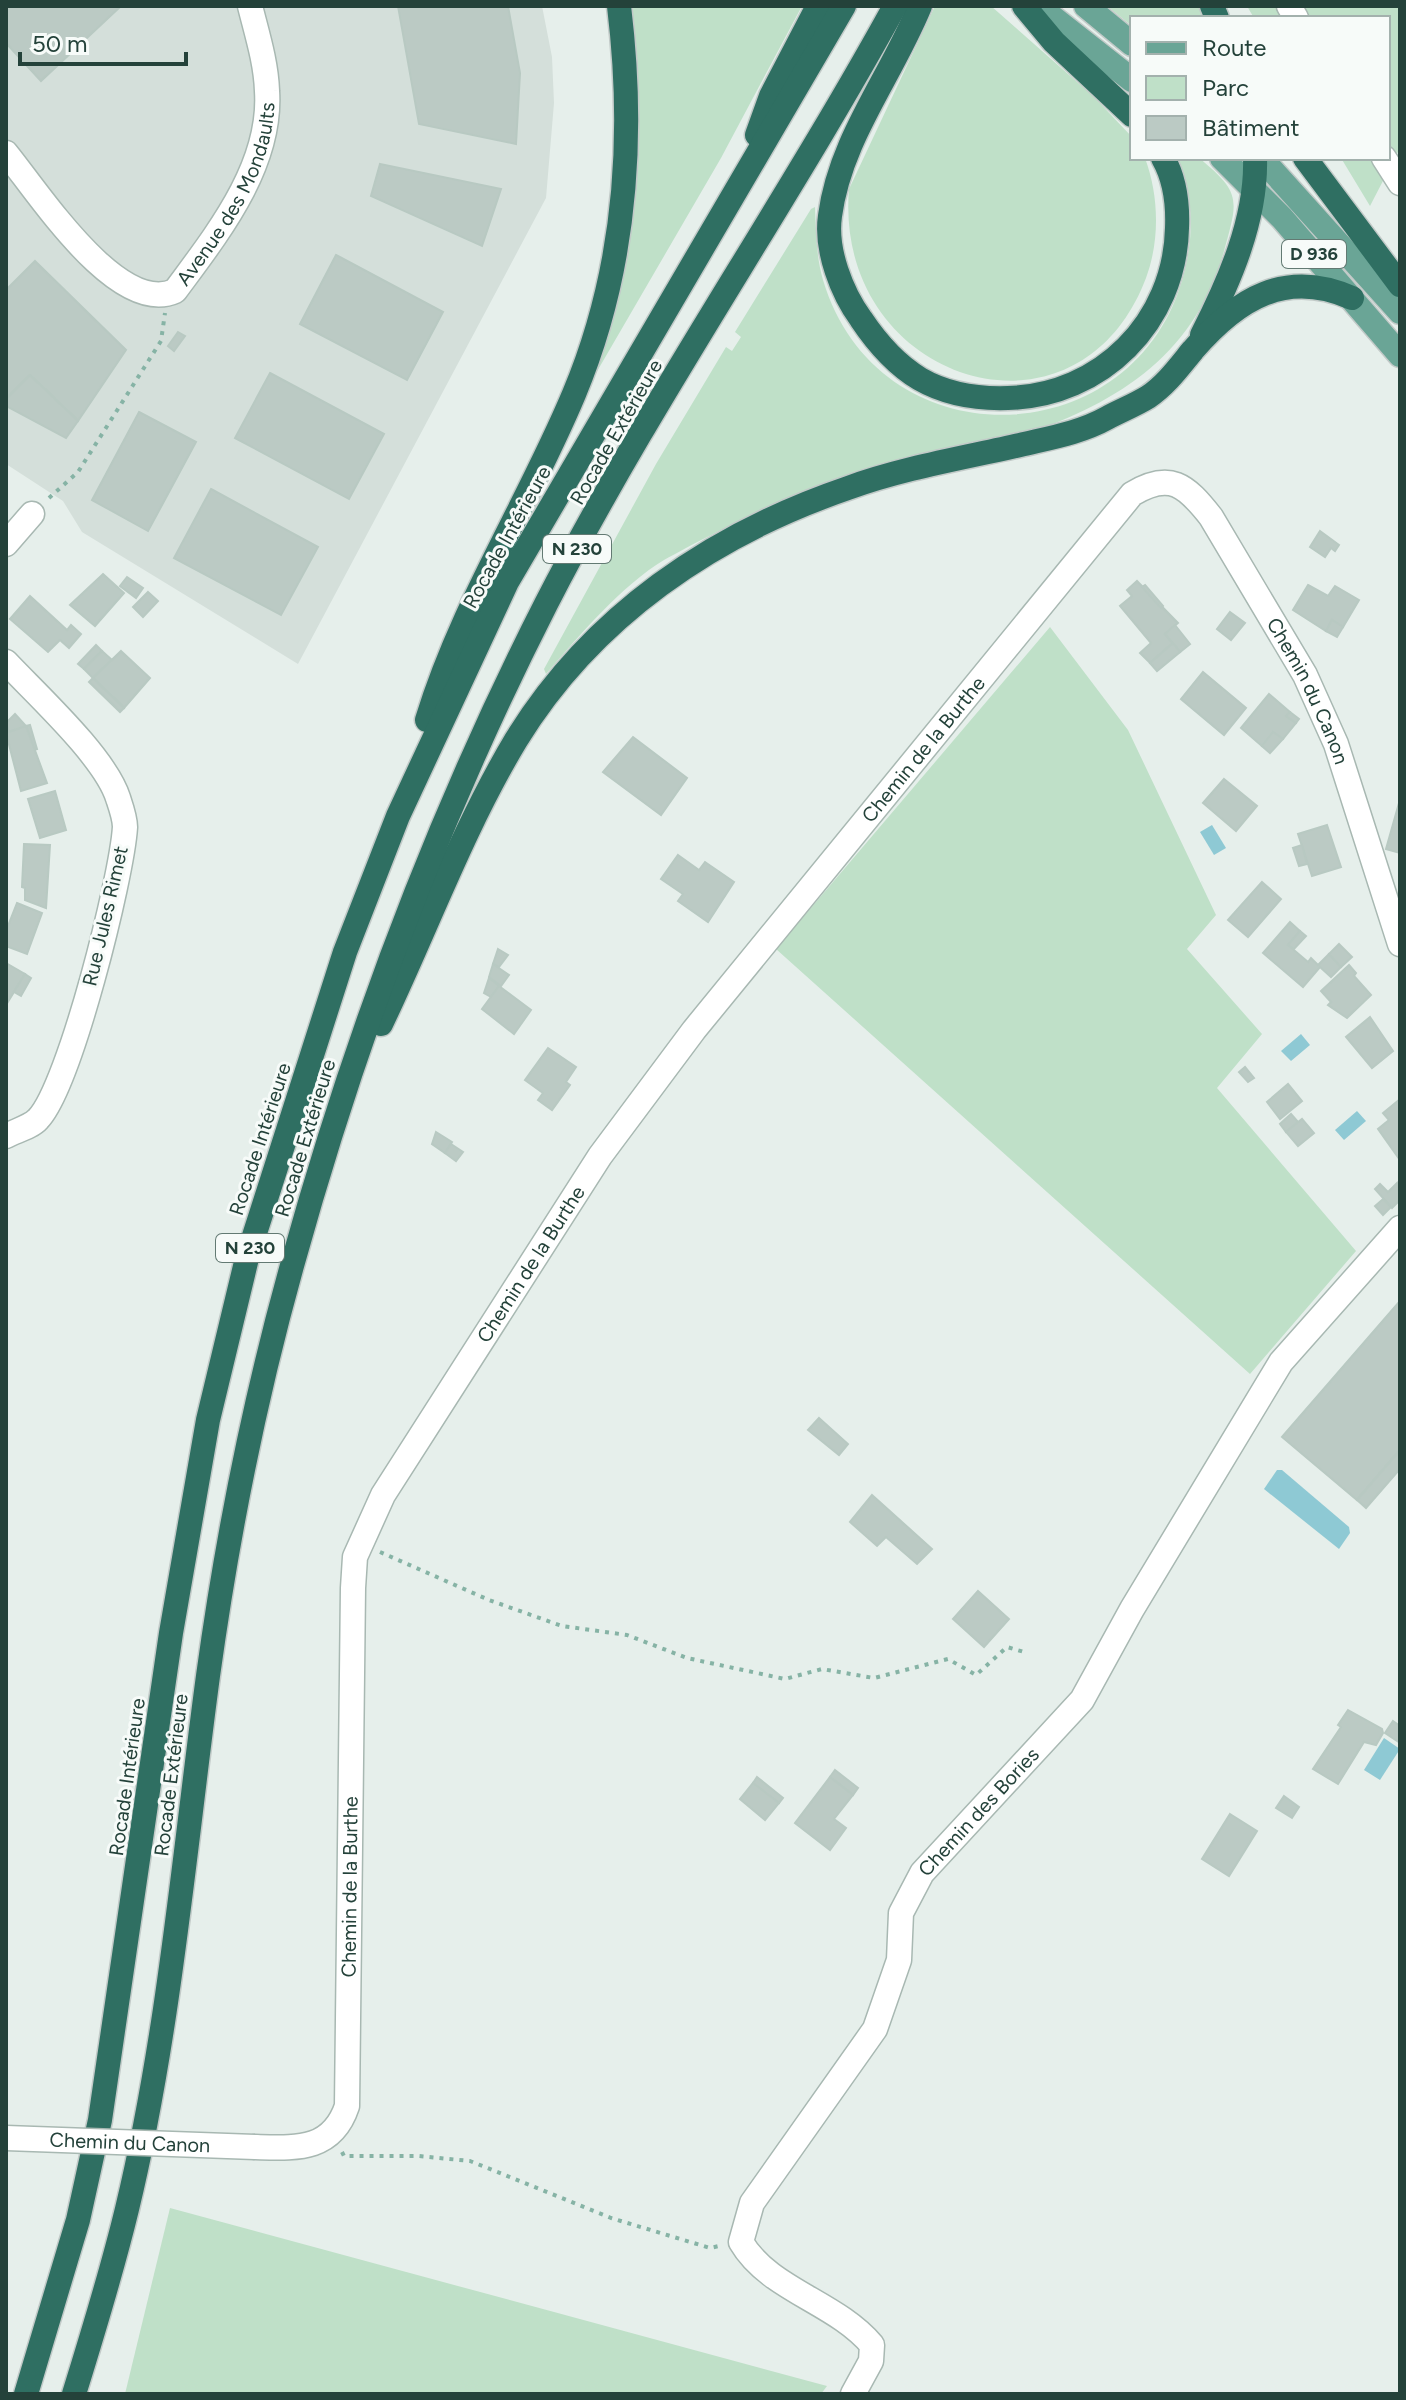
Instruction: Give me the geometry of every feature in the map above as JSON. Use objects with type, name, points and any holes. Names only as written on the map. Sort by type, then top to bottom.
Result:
[{"type":"highway","points":[[398,816],[435,692],[485,573],[575,392],[601,318],[617,240],[628,159],[627,69],[619,6]]},
{"type":"highway","points":[[738,190],[771,96],[818,6]]},
{"type":"highway","name":"Rocade Intérieure","points":[[26,2394],[78,2220],[100,2120],[171,1633],[208,1420],[247,1258],[345,952],[398,816],[507,582],[844,6]]},
{"type":"highway","name":"Rocade Extérieure","points":[[74,2394],[131,2190],[166,2000],[210,1666],[254,1424],[291,1269],[331,1127],[386,970],[438,836],[548,600],[639,438],[823,133],[895,6]]},
{"type":"highway","points":[[920,6],[849,146],[835,183],[829,221],[833,254],[852,307],[897,363],[922,380],[956,394],[1028,398],[1074,385],[1115,360],[1136,339],[1155,312],[1170,279],[1177,250],[1177,215],[1172,173],[1164,160]]},
{"type":"highway","points":[[1024,6],[1054,42],[1130,113]]},
{"type":"highway","points":[[1195,348],[1228,284],[1258,160]]},
{"type":"highway","points":[[1306,160],[1400,285]]},
{"type":"highway","points":[[331,1127],[488,792],[517,739],[556,683],[602,633],[680,569],[790,508],[856,485],[1090,428],[1148,397],[1195,348],[1247,303],[1285,285],[1332,289],[1352,298]]},
{"type":"main road","points":[[1038,6],[1130,78]]},
{"type":"main road","points":[[1086,6],[1130,42]]},
{"type":"main road","name":"D 936","points":[[1224,160],[1253,188],[1400,355]]},
{"type":"main road","name":"D 936","points":[[1260,160],[1400,312]]},
{"type":"street","name":"Avenue des Mondaults","points":[[6,153],[93,259],[123,284],[145,294],[163,296],[175,291],[243,190],[260,145],[268,94],[250,6]]},
{"type":"street","points":[[1385,160],[1400,183]]},
{"type":"street","name":"Chemin du Canon","points":[[1153,481],[1175,483],[1194,495],[1211,517],[1305,675],[1336,744],[1400,944]]},
{"type":"street","name":"Chemin de la Burthe","points":[[332,2134],[341,2125],[347,2106],[355,1557],[383,1495],[600,1156],[641,1101],[714,1006],[1132,494],[1153,481]]},
{"type":"street","points":[[6,544],[32,514]]},
{"type":"street","name":"Rue Jules Rimet","points":[[6,662],[101,767],[118,795],[125,824],[117,877],[100,949],[64,1070],[38,1120],[6,1136]]},
{"type":"street","name":"Chemin des Bories","points":[[741,2242],[752,2203],[875,2029],[899,1960],[901,1913],[922,1873],[1082,1700],[1132,1609],[1281,1362],[1400,1228]]},
{"type":"street","name":"Chemin du Canon","points":[[6,2138],[255,2147],[307,2146],[332,2134]]},
{"type":"street","points":[[741,2242],[753,2262],[856,2326],[872,2345],[871,2361],[853,2394]]},
{"type":"path","points":[[32,514],[78,472],[161,341],[166,323],[163,296]]},
{"type":"path","points":[[360,1542],[489,1600],[562,1626],[627,1635],[687,1658],[785,1679],[822,1669],[874,1678],[948,1659],[976,1675],[1007,1647],[1024,1652]]},
{"type":"path","points":[[332,2134],[344,2156],[419,2156],[470,2161],[499,2170],[551,2196],[611,2218],[710,2248],[741,2242]]},
{"type":"shaded area","points":[[6,6],[542,6],[552,57],[554,103],[546,198],[298,664],[82,532],[63,501],[6,464]]},
{"type":"green space","points":[[628,6],[802,6],[721,158],[592,380],[619,293]]},
{"type":"green space","points":[[935,6],[991,6],[1094,97],[1130,135],[1130,160],[1146,160],[1153,187],[1156,218],[1151,263],[1146,278],[1113,334],[1068,368],[1017,380],[966,374],[918,350],[879,310],[854,255],[849,189]]},
{"type":"green space","points":[[1107,6],[1202,6],[1207,16],[1130,16],[1130,24]]},
{"type":"green space","points":[[1247,6],[1400,6],[1400,148],[1370,206],[1342,160],[1390,160],[1390,16],[1253,16]]},
{"type":"green space","points":[[1177,160],[1201,160],[1223,180],[1233,198],[1234,208],[1224,251],[1197,314],[1157,362],[1107,399],[1048,426],[986,446],[795,497],[711,535],[664,560],[632,583],[601,612],[546,674],[544,669],[656,464],[726,347],[732,351],[741,337],[735,332],[811,209],[815,207],[823,280],[853,341],[898,384],[952,408],[1010,415],[1068,403],[1120,374],[1161,328],[1186,265],[1190,237],[1189,197]]},
{"type":"green space","points":[[1050,627],[1128,730],[1216,915],[1187,949],[1262,1034],[1217,1088],[1356,1251],[1250,1374],[776,949]]},
{"type":"green space","points":[[170,2208],[827,2386],[821,2394],[125,2394]]},
{"type":"water","points":[[1212,825],[1226,848],[1214,855],[1200,832]]},
{"type":"water","points":[[1301,1034],[1310,1045],[1291,1061],[1281,1051]]},
{"type":"water","points":[[1357,1111],[1366,1121],[1344,1140],[1335,1130]]},
{"type":"water","points":[[1277,1470],[1282,1470],[1349,1527],[1350,1533],[1339,1549],[1264,1489]]},
{"type":"water","points":[[1384,1738],[1400,1749],[1380,1780],[1364,1770]]},
{"type":"building","points":[[6,6],[121,6],[41,81],[6,43]]},
{"type":"building","points":[[398,6],[508,6],[520,73],[516,144],[419,124]]},
{"type":"building","points":[[380,164],[501,189],[482,246],[371,196]]},
{"type":"building","points":[[336,255],[443,312],[407,380],[300,324]]},
{"type":"building","points":[[35,261],[126,350],[78,421],[30,375],[6,399],[6,290]]},
{"type":"building","points":[[178,332],[185,336],[174,351],[168,346]]},
{"type":"building","points":[[270,373],[384,434],[349,499],[235,438]]},
{"type":"building","points":[[30,375],[78,421],[66,438],[6,406],[6,399]]},
{"type":"building","points":[[139,412],[196,442],[148,531],[92,500]]},
{"type":"building","points":[[211,489],[318,547],[281,615],[174,558]]},
{"type":"building","points":[[1320,531],[1339,545],[1335,551],[1331,548],[1325,557],[1310,547]]},
{"type":"building","points":[[103,574],[124,593],[95,626],[70,605]]},
{"type":"building","points":[[127,577],[143,588],[136,598],[120,586]]},
{"type":"building","points":[[1137,581],[1178,623],[1165,634],[1173,643],[1150,663],[1140,653],[1151,643],[1120,606],[1132,596],[1127,590]]},
{"type":"building","points":[[1145,585],[1163,606],[1161,608],[1142,587]]},
{"type":"building","points":[[1308,585],[1328,596],[1335,586],[1359,600],[1343,627],[1332,620],[1326,631],[1293,610]]},
{"type":"building","points":[[148,592],[158,601],[143,617],[133,607]]},
{"type":"building","points":[[30,596],[67,630],[71,625],[81,634],[69,648],[60,640],[48,652],[10,619]]},
{"type":"building","points":[[1230,612],[1245,623],[1231,640],[1217,629]]},
{"type":"building","points":[[1332,620],[1343,627],[1337,637],[1326,631]]},
{"type":"building","points":[[1175,625],[1190,644],[1180,652],[1165,634]]},
{"type":"building","points":[[1173,643],[1180,652],[1157,671],[1150,663]]},
{"type":"building","points":[[96,645],[102,651],[84,669],[78,664]]},
{"type":"building","points":[[102,651],[112,660],[93,678],[84,669]]},
{"type":"building","points":[[121,651],[150,678],[124,708],[93,678]]},
{"type":"building","points":[[1203,672],[1246,708],[1224,735],[1181,699]]},
{"type":"building","points":[[93,678],[124,708],[120,712],[89,682]]},
{"type":"building","points":[[1269,694],[1290,712],[1286,716],[1296,723],[1283,739],[1273,732],[1262,746],[1241,728]]},
{"type":"building","points":[[1290,712],[1299,719],[1296,723],[1286,716]]},
{"type":"building","points":[[15,714],[26,726],[9,732],[6,723]]},
{"type":"building","points":[[30,725],[37,749],[34,750],[26,726]]},
{"type":"building","points":[[26,726],[47,783],[21,791],[6,733]]},
{"type":"building","points":[[1273,732],[1283,739],[1270,753],[1262,746]]},
{"type":"building","points":[[633,737],[687,778],[661,815],[603,772]]},
{"type":"building","points":[[1224,779],[1257,806],[1236,831],[1203,803]]},
{"type":"building","points":[[55,791],[66,830],[40,838],[28,799]]},
{"type":"building","points":[[1400,803],[1400,853],[1386,849]]},
{"type":"building","points":[[1327,825],[1341,867],[1312,876],[1298,834]]},
{"type":"building","points":[[24,844],[50,845],[46,908],[25,900],[25,888],[22,887]]},
{"type":"building","points":[[1302,845],[1307,864],[1299,866],[1293,848]]},
{"type":"building","points":[[678,855],[699,870],[705,862],[734,882],[708,922],[678,901],[683,894],[661,879]]},
{"type":"building","points":[[1262,882],[1281,899],[1248,937],[1228,920]]},
{"type":"building","points":[[17,903],[42,913],[27,954],[6,946],[6,931]]},
{"type":"building","points":[[1290,922],[1300,931],[1288,945],[1308,962],[1311,958],[1318,965],[1329,954],[1341,967],[1331,977],[1320,967],[1303,987],[1263,953]]},
{"type":"building","points":[[1300,931],[1306,936],[1294,949],[1288,945]]},
{"type":"building","points":[[1339,944],[1352,957],[1341,967],[1329,954]]},
{"type":"building","points":[[498,949],[508,955],[499,967],[493,964]]},
{"type":"building","points":[[6,963],[25,974],[6,1005]]},
{"type":"building","points":[[493,964],[509,975],[501,986],[489,977]]},
{"type":"building","points":[[1349,965],[1356,973],[1354,976],[1371,995],[1347,1018],[1328,1005],[1331,1002],[1321,991]]},
{"type":"building","points":[[25,974],[31,978],[21,996],[14,992]]},
{"type":"building","points":[[489,978],[499,986],[491,997],[484,993]]},
{"type":"building","points":[[499,986],[531,1010],[514,1034],[482,1009]]},
{"type":"building","points":[[1370,1017],[1393,1051],[1372,1068],[1346,1037]]},
{"type":"building","points":[[548,1048],[576,1067],[566,1082],[570,1085],[552,1110],[538,1100],[543,1093],[525,1080]]},
{"type":"building","points":[[1245,1067],[1254,1078],[1248,1082],[1239,1072]]},
{"type":"building","points":[[1288,1084],[1302,1101],[1280,1119],[1267,1102]]},
{"type":"building","points":[[1400,1099],[1400,1160],[1378,1129],[1389,1120],[1383,1113]]},
{"type":"building","points":[[1291,1114],[1298,1122],[1286,1132],[1280,1124]]},
{"type":"building","points":[[1302,1119],[1314,1133],[1298,1146],[1286,1132]]},
{"type":"building","points":[[436,1132],[452,1142],[445,1153],[432,1144]]},
{"type":"building","points":[[451,1144],[463,1152],[456,1161],[445,1153]]},
{"type":"building","points":[[1397,1183],[1400,1200],[1392,1208],[1375,1189],[1380,1184],[1388,1192]]},
{"type":"building","points":[[1383,1199],[1391,1207],[1383,1215],[1375,1206]]},
{"type":"building","points":[[1400,1301],[1400,1450],[1357,1500],[1282,1437]]},
{"type":"building","points":[[819,1418],[848,1444],[839,1455],[808,1430]]},
{"type":"building","points":[[1400,1450],[1400,1469],[1366,1508],[1357,1500]]},
{"type":"building","points":[[872,1495],[932,1549],[917,1564],[886,1537],[877,1546],[850,1522]]},
{"type":"building","points":[[978,1591],[1009,1619],[984,1647],[953,1619]]},
{"type":"building","points":[[1348,1710],[1382,1729],[1383,1733],[1376,1745],[1364,1742],[1338,1784],[1313,1769],[1341,1727],[1338,1725]]},
{"type":"building","points":[[1393,1721],[1400,1726],[1400,1743],[1385,1733]]},
{"type":"building","points":[[835,1770],[858,1788],[853,1795],[830,1777]]},
{"type":"building","points":[[757,1777],[783,1798],[779,1803],[753,1783]]},
{"type":"building","points":[[830,1777],[853,1795],[834,1819],[846,1828],[830,1850],[795,1823]]},
{"type":"building","points":[[753,1783],[779,1803],[765,1820],[740,1799]]},
{"type":"building","points":[[1284,1796],[1299,1807],[1292,1818],[1276,1808]]},
{"type":"building","points":[[1230,1814],[1257,1831],[1229,1876],[1202,1859]]}]
